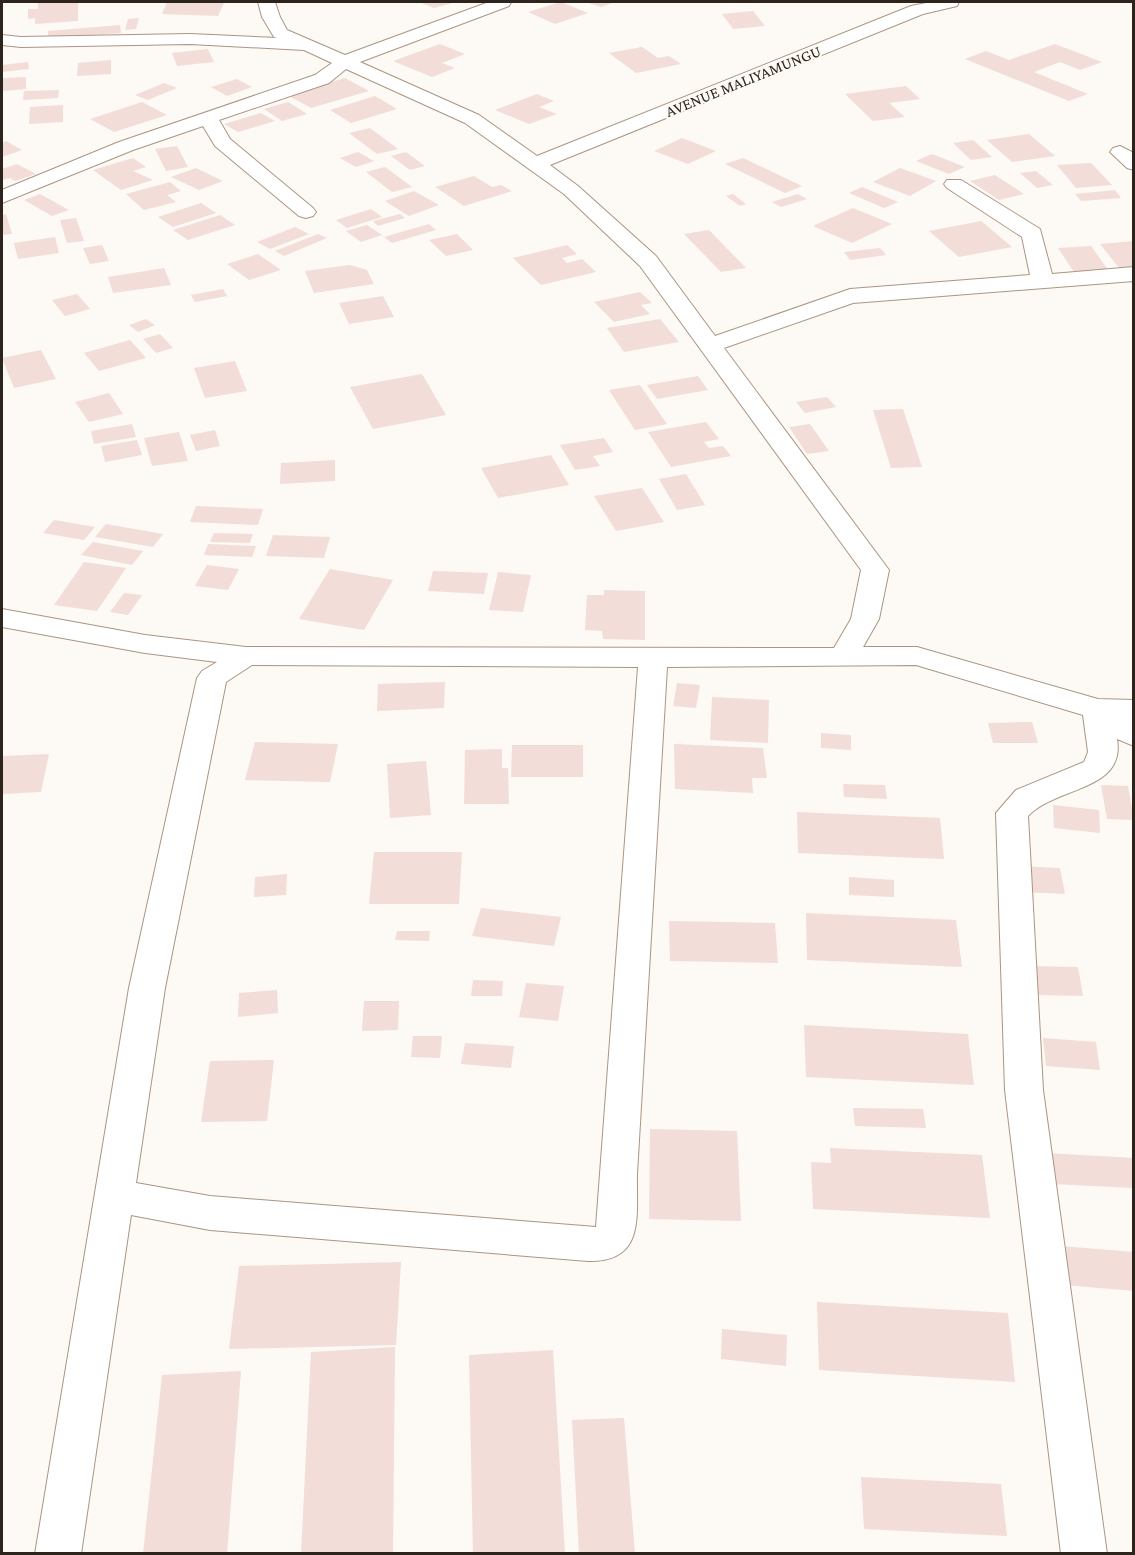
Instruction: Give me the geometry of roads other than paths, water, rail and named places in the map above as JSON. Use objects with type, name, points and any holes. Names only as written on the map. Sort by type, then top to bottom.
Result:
[{"type":"street","points":[[267,2],[271,18],[280,33],[472,119],[571,190],[648,261],[875,570],[865,619],[844,656]]},
{"type":"street","points":[[2,197],[126,146],[322,79],[344,62],[503,2]]},
{"type":"street","name":"AVENUE MALIYAMUNGU","points":[[536,164],[917,10],[951,2]]},
{"type":"street","points":[[2,40],[200,39],[307,45]]},
{"type":"street","points":[[209,118],[222,142],[306,212]]},
{"type":"street","points":[[954,184],[1032,234],[1043,282]]},
{"type":"street","points":[[710,345],[850,296],[1134,274]]},
{"type":"street","points":[[2,618],[145,644],[246,656],[653,658],[917,656],[1097,709],[1134,710]]},
{"type":"street","points":[[58,1554],[147,988],[212,678],[246,656]]},
{"type":"street","points":[[114,1195],[210,1213],[569,1242],[604,1244],[614,1239],[653,658]]},
{"type":"street","points":[[1097,709],[1134,736]]},
{"type":"street","points":[[1084,1554],[1024,1090],[1012,813],[1027,798],[1096,769],[1104,752],[1097,709]]}]
